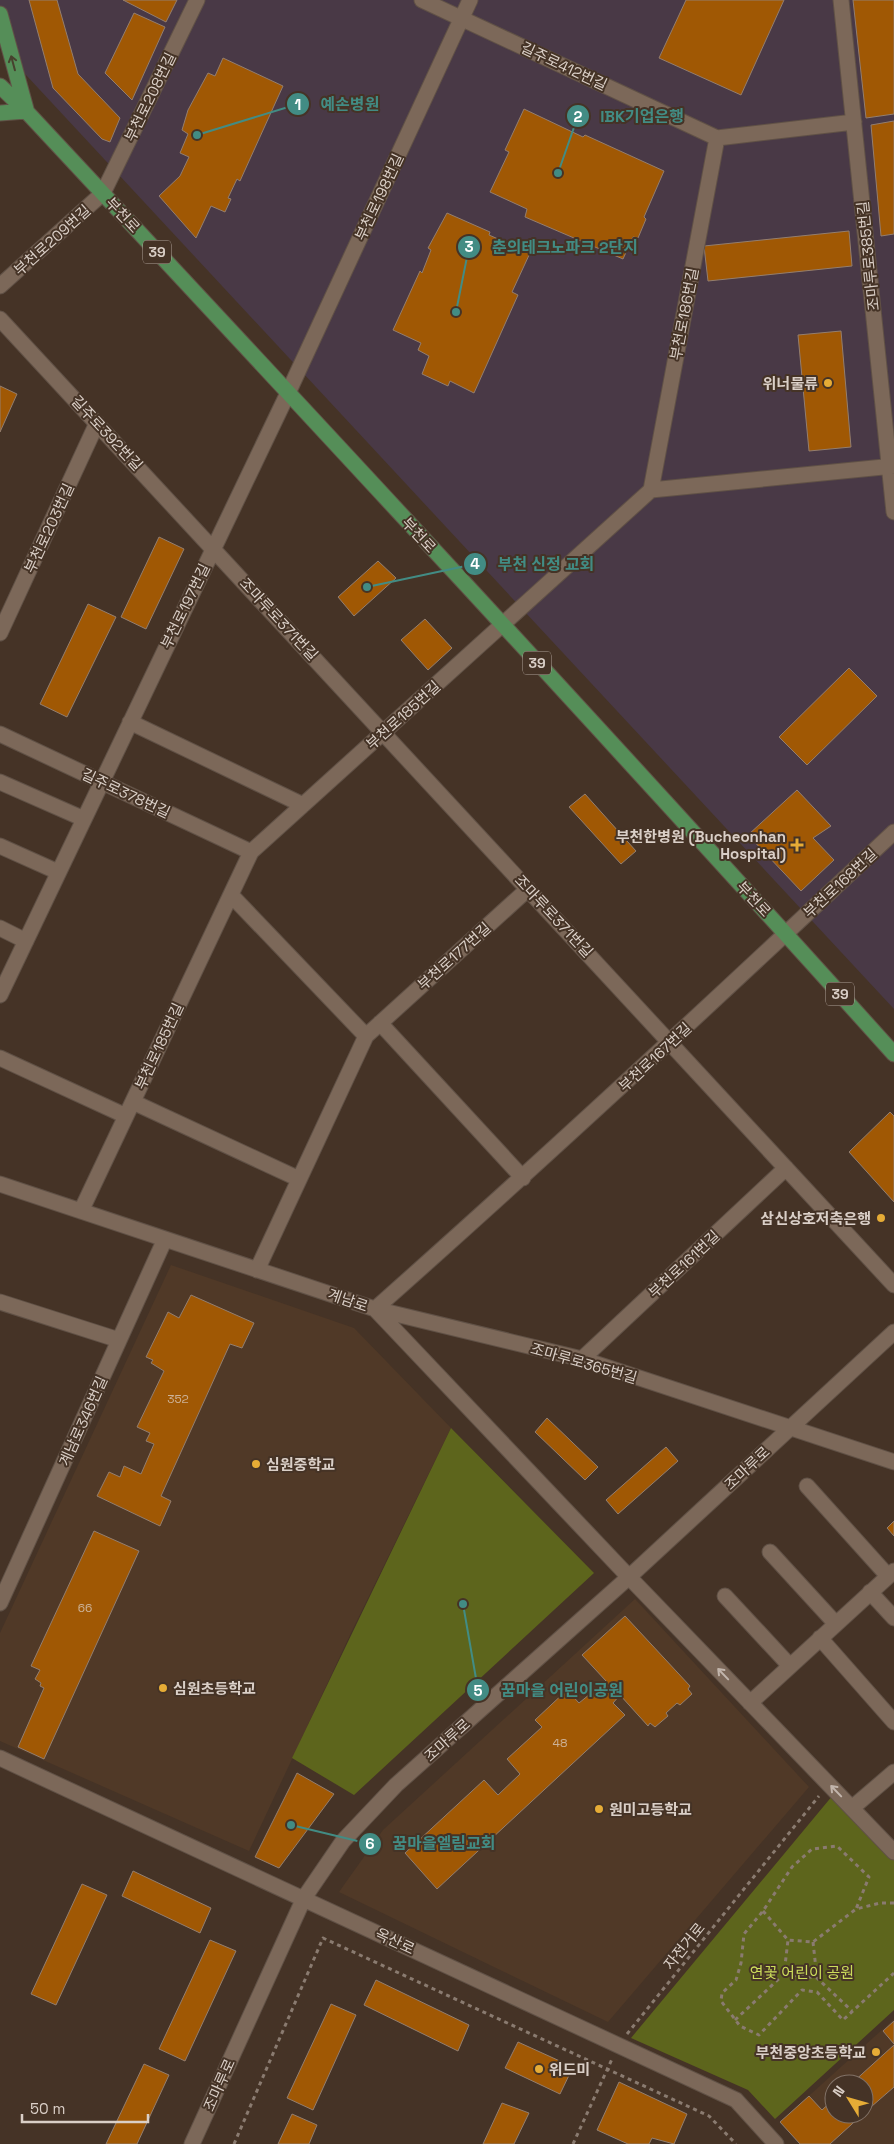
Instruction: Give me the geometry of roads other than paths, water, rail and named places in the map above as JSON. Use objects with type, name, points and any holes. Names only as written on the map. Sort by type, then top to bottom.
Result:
[{"type":"main road","points":[[0,14],[26,110],[0,113]]},
{"type":"main road","name":"부천로","points":[[0,86],[26,110],[288,393],[894,1054]]},
{"type":"street","name":"부천로208번길","points":[[103,193],[197,0]]},
{"type":"street","name":"길주로412번길","points":[[422,0],[717,138]]},
{"type":"street","name":"부천로198번길","points":[[288,393],[470,0]]},
{"type":"street","name":"조마루로385번길","points":[[841,0],[892,466],[894,512]]},
{"type":"street","points":[[717,138],[854,122]]},
{"type":"street","name":"부천로186번길","points":[[651,490],[717,138]]},
{"type":"street","name":"부천로209번길","points":[[0,286],[103,193]]},
{"type":"street","name":"길주로392번길","points":[[0,319],[213,548]]},
{"type":"street","name":"부천로197번길","points":[[0,994],[288,393]]},
{"type":"street","name":"부천로203번길","points":[[0,633],[97,423]]},
{"type":"street","points":[[502,626],[651,490],[892,466]]},
{"type":"street","name":"조마루로371번길","points":[[213,548],[894,1285]]},
{"type":"street","name":"부천로185번길","points":[[81,1211],[251,852],[502,626]]},
{"type":"street","points":[[130,722],[304,805]]},
{"type":"street","name":"길주로378번길","points":[[0,734],[251,852]]},
{"type":"street","points":[[0,782],[84,819]]},
{"type":"street","name":"부천로168번길","points":[[786,934],[894,832]]},
{"type":"street","points":[[0,846],[58,872]]},
{"type":"street","name":"부천로177번길","points":[[257,1270],[366,1036],[528,888]]},
{"type":"street","points":[[231,895],[366,1036]]},
{"type":"street","points":[[0,928],[26,940]]},
{"type":"street","name":"부천로167번길","points":[[375,1309],[523,1178],[786,934]]},
{"type":"street","points":[[380,1023],[523,1178]]},
{"type":"street","points":[[0,1058],[126,1116]]},
{"type":"street","points":[[133,1102],[300,1179]]},
{"type":"street","name":"부천로161번길","points":[[582,1359],[786,1168]]},
{"type":"street","name":"계남로","points":[[0,1184],[375,1309],[629,1577],[894,1852]]},
{"type":"street","name":"계남로346번길","points":[[0,1603],[165,1239]]},
{"type":"street","points":[[1,1304],[119,1340]]},
{"type":"street","name":"조마루로365번길","points":[[375,1309],[582,1359],[894,1462]]},
{"type":"street","name":"조마루로","points":[[192,2144],[304,1898],[337,1848],[366,1814],[629,1577],[894,1332]]},
{"type":"street","points":[[750,1703],[891,1573],[808,1486]]},
{"type":"street","points":[[770,1552],[836,1624]]},
{"type":"street","points":[[870,1592],[894,1618]]},
{"type":"street","points":[[725,1596],[790,1666]]},
{"type":"street","points":[[820,1638],[894,1722]]},
{"type":"street","name":"옥산로","points":[[0,1758],[736,2100],[776,2144]]},
{"type":"street","points":[[852,1808],[894,1772]]},
{"type":"place","name":"예손병원","points":[[197,135]]},
{"type":"place","name":"IBK기업은행","points":[[558,173]]},
{"type":"place","name":"춘의테크노파크 2단지","points":[[456,312]]},
{"type":"place","name":"위너물류","points":[[828,383]]},
{"type":"place","name":"부천 신정 교회","points":[[367,587]]},
{"type":"place","name":"부천한병원 (Bucheonhan Hospital)","points":[[797,845]]},
{"type":"place","name":"삼신상호저축은행","points":[[881,1218]]},
{"type":"place","name":"심원중학교","points":[[256,1464]]},
{"type":"place","name":"꿈마을 어린이공원","points":[[463,1604]]},
{"type":"place","name":"심원초등학교","points":[[163,1688]]},
{"type":"place","name":"원미고등학교","points":[[599,1809]]},
{"type":"place","name":"꿈마을엘림교회","points":[[291,1825]]},
{"type":"place","name":"부천중앙초등학교","points":[[876,2052]]},
{"type":"place","name":"위드미","points":[[539,2069]]},
{"type":"park label","name":"연꽃 어린이 공원","points":[[802,1972]]}]
